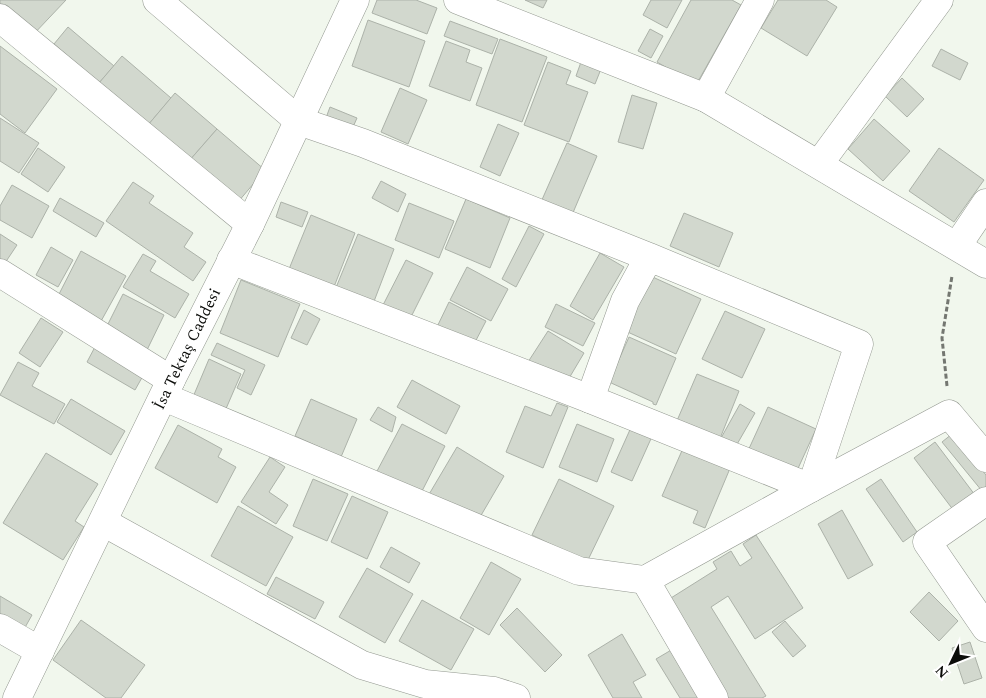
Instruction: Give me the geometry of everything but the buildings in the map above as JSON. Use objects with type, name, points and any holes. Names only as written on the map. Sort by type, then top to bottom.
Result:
[{"type":"street","points":[[157,0],[299,121],[363,143],[649,257],[858,344],[811,488]]},
{"type":"street","name":"İsa Tektaş Caddesi","points":[[17,698],[167,388],[250,224],[355,0]]},
{"type":"street","points":[[458,0],[706,98],[986,264]]},
{"type":"street","points":[[706,98],[760,0]]},
{"type":"street","points":[[819,164],[939,0]]},
{"type":"street","points":[[0,18],[250,224]]},
{"type":"street","points":[[957,246],[986,203]]},
{"type":"street","points":[[590,399],[624,301],[649,257]]},
{"type":"street","points":[[231,260],[590,399],[811,488]]},
{"type":"street","points":[[0,273],[167,388],[579,571],[645,580],[950,414],[986,458]]},
{"type":"street","points":[[986,501],[927,542],[986,628]]},
{"type":"street","points":[[103,522],[362,665],[425,684],[494,691],[516,698]]},
{"type":"street","points":[[645,580],[714,698]]},
{"type":"street","points":[[0,628],[40,651]]},
{"type":"path","points":[[950,414],[942,338],[957,246]]}]
